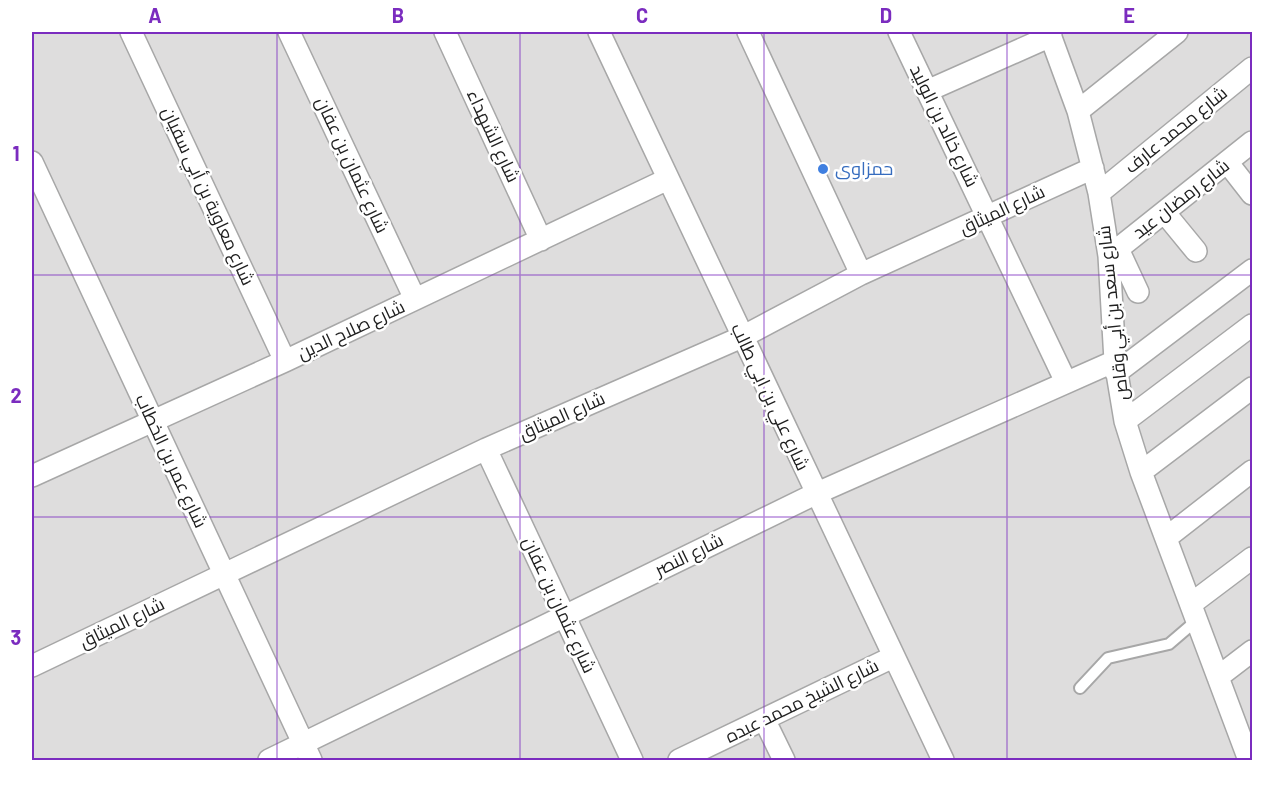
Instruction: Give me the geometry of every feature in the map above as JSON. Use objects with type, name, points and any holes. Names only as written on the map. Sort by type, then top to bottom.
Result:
[{"type":"street","name":"شارع معاوية بن أبي سفيان","points":[[131,32],[285,361]]},
{"type":"street","name":"شارع عثمان بن عفان","points":[[289,32],[415,299]]},
{"type":"street","name":"شارع الشهداء","points":[[445,32],[541,240]]},
{"type":"street","name":"شارع علي بن ابي طالب","points":[[599,32],[815,494],[943,760]]},
{"type":"street","points":[[748,32],[861,274]]},
{"type":"street","name":"شارع خالد بن الوليد","points":[[899,32],[1066,382]]},
{"type":"street","points":[[1078,111],[1177,32]]},
{"type":"street","points":[[927,91],[1054,35]]},
{"type":"street","name":"شارع سعد بن أبي وقاص","points":[[1054,35],[1078,111],[1113,253],[1115,367],[1125,421],[1141,472],[1249,760]]},
{"type":"street","name":"شارع محمد عارف","points":[[1098,193],[1252,68]]},
{"type":"street","name":"شارع رمضان عيد","points":[[1113,253],[1252,142]]},
{"type":"street","name":"شارع عمر بن الخطاب","points":[[32,162],[307,752]]},
{"type":"street","points":[[1227,162],[1252,194]]},
{"type":"street","name":"شارع الميثاق","points":[[32,666],[486,449],[742,337],[861,274],[1093,168]]},
{"type":"street","name":"شارع صلاح الدين","points":[[32,476],[285,361],[668,179]]},
{"type":"street","points":[[1164,212],[1196,250]]},
{"type":"street","points":[[1113,253],[1138,292]]},
{"type":"street","name":"شارع النصر","points":[[269,760],[307,752],[564,615],[815,494],[1066,382],[1115,367],[1252,270]]},
{"type":"street","points":[[1125,421],[1252,325]]},
{"type":"street","points":[[1141,472],[1252,388]]},
{"type":"street","name":"شارع عثمان بن عفان","points":[[486,449],[632,760]]},
{"type":"street","points":[[1166,538],[1252,471]]},
{"type":"street","points":[[1194,612],[1252,558]]},
{"type":"street","points":[[1218,677],[1252,651]]},
{"type":"street","name":"شارع الشيخ محمد عبده","points":[[679,760],[893,657]]},
{"type":"street","points":[[764,719],[784,760]]},
{"type":"lane","points":[[1080,688],[1108,658],[1169,644],[1194,612]]},
{"type":"shaded area","points":[[32,32],[1252,32],[1252,760],[32,760]]},
{"type":"place","name":"حمزاوى","points":[[823,169]]}]
